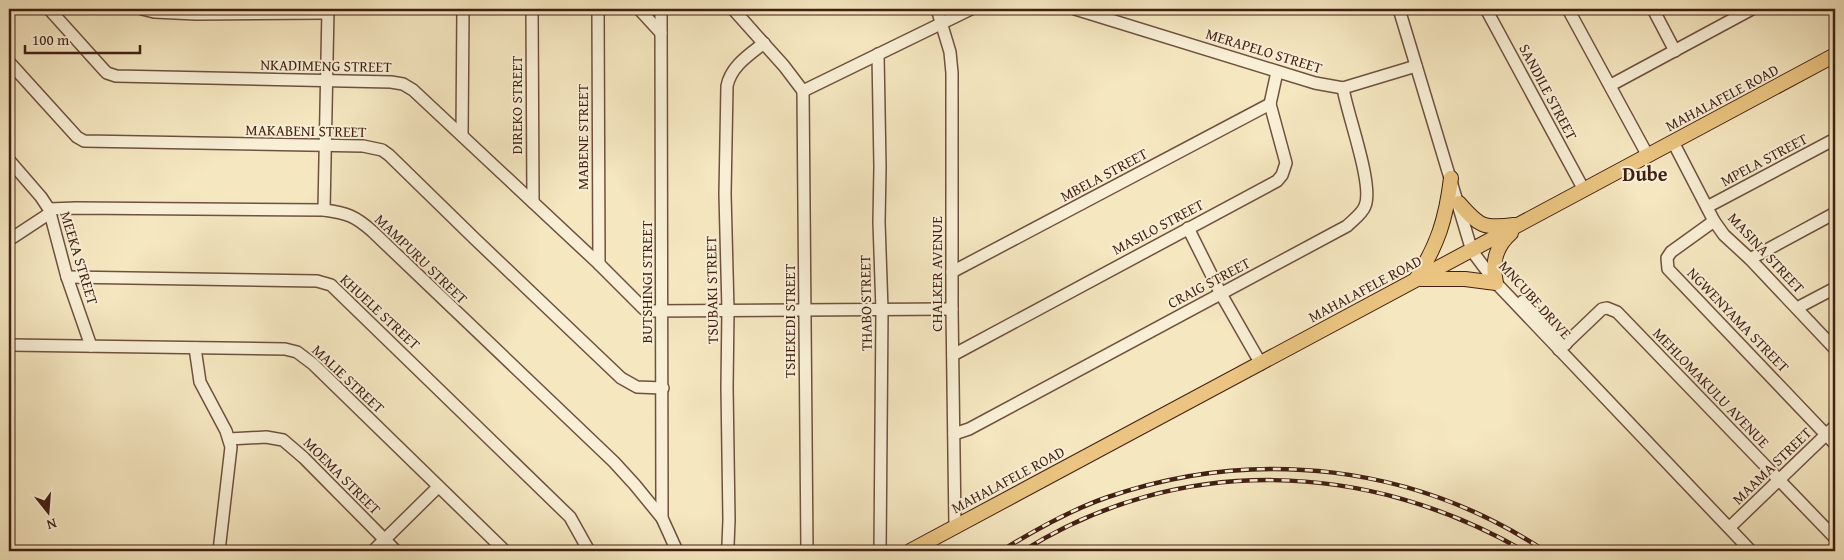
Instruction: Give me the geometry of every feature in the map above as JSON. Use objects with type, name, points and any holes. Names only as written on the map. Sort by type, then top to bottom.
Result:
[{"type":"main road","name":"MAHALAFELE ROAD","points":[[910,551],[1835,55]]},
{"type":"main road","points":[[1415,280],[1430,257],[1441,232],[1448,206],[1451,178]]},
{"type":"main road","points":[[1459,203],[1473,220],[1486,226],[1498,227],[1521,224]]},
{"type":"main road","points":[[1415,280],[1495,277],[1498,249],[1504,239],[1521,224]]},
{"type":"street","name":"NKADIMENG STREET","points":[[49,9],[110,75],[123,77],[391,82],[403,84],[413,90],[462,135],[644,309],[662,311],[952,309]]},
{"type":"street","points":[[142,9],[154,12],[328,11],[324,210]]},
{"type":"street","points":[[462,135],[463,9]]},
{"type":"street","name":"DIREKO STREET","points":[[532,9],[533,202]]},
{"type":"street","name":"MABENE STREET","points":[[598,9],[599,264]]},
{"type":"street","points":[[639,9],[661,33]]},
{"type":"street","name":"BUTSHINGI STREET","points":[[661,9],[662,518],[676,551]]},
{"type":"street","points":[[733,9],[764,43],[803,91],[971,9]]},
{"type":"street","name":"CHALKER AVENUE","points":[[937,9],[950,52],[952,73],[952,309],[955,527]]},
{"type":"street","name":"MERAPELO STREET","points":[[1075,9],[1090,11],[1277,72],[1315,83],[1344,88],[1416,66]]},
{"type":"street","name":"MNCUBE DRIVE","points":[[1399,9],[1472,251],[1752,551]]},
{"type":"street","name":"SANDILE STREET","points":[[1486,9],[1584,190]]},
{"type":"street","points":[[1568,9],[1648,156]]},
{"type":"street","points":[[1653,9],[1675,51]]},
{"type":"street","points":[[1611,85],[1675,51],[1739,12],[1752,9]]},
{"type":"street","name":"TSUBAKI STREET","points":[[726,551],[729,520],[728,310],[725,194],[727,86],[731,74],[736,68],[764,43]]},
{"type":"street","name":"THABO STREET","points":[[878,54],[879,222],[882,310],[880,551]]},
{"type":"street","name":"MAKABENI STREET","points":[[9,62],[77,137],[84,141],[326,146],[382,150],[621,378],[637,387],[663,388]]},
{"type":"street","name":"MASILO STREET","points":[[953,355],[1277,181],[1282,175],[1286,163],[1270,104],[1277,72]]},
{"type":"street","name":"CRAIG STREET","points":[[954,434],[969,429],[1347,226],[1364,208],[1367,194],[1364,172],[1346,103],[1344,88]]},
{"type":"street","name":"TSHEKEDI STREET","points":[[803,91],[808,551]]},
{"type":"street","name":"MBELA STREET","points":[[952,272],[1270,104]]},
{"type":"street","name":"MPELA STREET","points":[[1707,207],[1835,138]]},
{"type":"street","name":"MASINA STREET","points":[[1673,142],[1714,221],[1724,235],[1750,259],[1835,349]]},
{"type":"street","name":"MEEKA STREET","points":[[9,160],[41,197],[49,211],[67,277],[91,346]]},
{"type":"street","name":"MAMPURU STREET","points":[[49,211],[76,208],[324,210],[354,217],[372,231],[614,462],[662,518]]},
{"type":"street","points":[[9,240],[49,211]]},
{"type":"street","points":[[1750,259],[1835,213]]},
{"type":"street","name":"NGWENYAMA STREET","points":[[1714,221],[1671,252],[1667,258],[1668,269],[1835,444]]},
{"type":"street","points":[[1188,228],[1221,294],[1261,364]]},
{"type":"street","name":"KHUELE STREET","points":[[67,277],[317,280],[331,285],[570,517],[589,551]]},
{"type":"street","points":[[1797,308],[1835,288]]},
{"type":"street","name":"MEHLOMAKULU AVENUE","points":[[1563,347],[1602,309],[1608,308],[1617,312],[1835,538]]},
{"type":"street","name":"MALIE STREET","points":[[9,345],[285,349],[297,352],[313,364],[505,551]]},
{"type":"street","points":[[195,348],[200,382],[229,439],[231,455],[221,551]]},
{"type":"street","name":"MAAMA STREET","points":[[1730,527],[1835,426]]},
{"type":"street","name":"MOEMA STREET","points":[[229,439],[266,438],[283,440],[304,458],[396,551]]},
{"type":"street","points":[[373,551],[438,487]]},
{"type":"railway","points":[[1001,551],[1053,521],[1108,497],[1164,481],[1220,472],[1277,469],[1333,473],[1389,483],[1443,499],[1495,522],[1545,551]]},
{"type":"railway","points":[[1023,551],[1083,519],[1145,497],[1209,484],[1273,480],[1338,485],[1401,499],[1464,521],[1524,551]]},
{"type":"district","name":"Dube","points":[[1645,174]]}]
